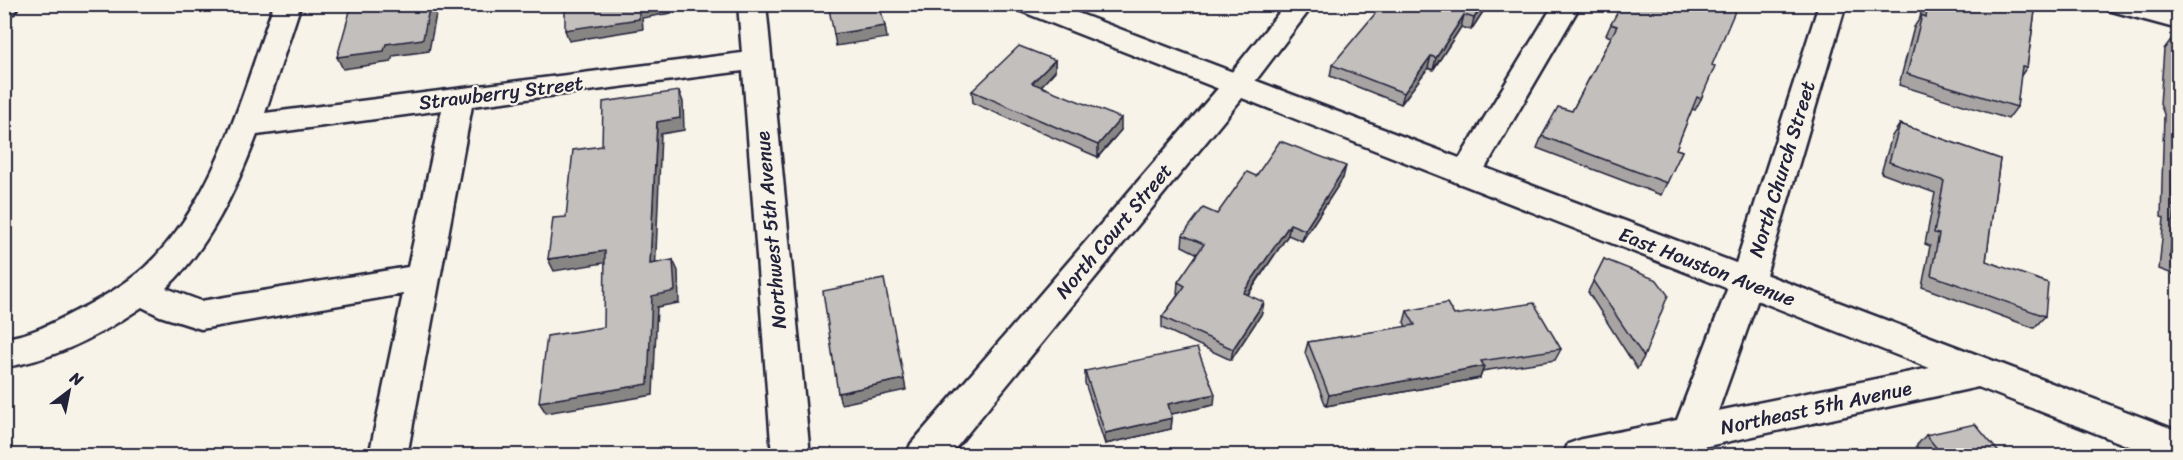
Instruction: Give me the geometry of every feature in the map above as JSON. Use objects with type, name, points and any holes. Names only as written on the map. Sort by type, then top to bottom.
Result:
[{"type":"street","points":[[4,353],[69,332],[115,307],[158,276],[181,250],[204,218],[245,126],[288,4]]},
{"type":"street","name":"Northwest 5th Avenue","points":[[752,4],[791,456]]},
{"type":"street","name":"East Houston Avenue","points":[[1028,4],[2178,448]]},
{"type":"street","name":"North Court Street","points":[[925,456],[1237,85],[1301,4]]},
{"type":"street","points":[[1466,174],[1568,4]]},
{"type":"street","name":"North Church Street","points":[[1691,434],[1747,282],[1833,4]]},
{"type":"street","points":[[2118,4],[2178,21]]},
{"type":"street","name":"Strawberry Street","points":[[245,126],[756,60]]},
{"type":"street","points":[[388,456],[459,99]]},
{"type":"street","points":[[140,290],[172,306],[201,315],[423,278]]},
{"type":"street","name":"Northeast 5th Avenue","points":[[1582,456],[1648,450],[1691,434],[1980,373]]},
{"type":"building","points":[[352,4],[430,4],[423,39],[386,44],[384,51],[337,57]]},
{"type":"building","points":[[565,4],[655,4],[639,7],[639,19],[565,30]]},
{"type":"building","points":[[828,4],[879,4],[885,26],[834,34]]},
{"type":"building","points":[[1381,4],[1483,4],[1474,18],[1464,15],[1436,58],[1431,56],[1404,93],[1332,65]]},
{"type":"building","points":[[1622,4],[1738,4],[1712,65],[1715,66],[1701,99],[1697,97],[1676,149],[1682,151],[1667,183],[1542,136],[1558,107],[1572,111],[1617,26],[1611,24]]},
{"type":"building","points":[[1928,4],[2036,4],[2027,67],[2022,66],[2017,107],[1907,74],[1922,15],[1926,17]]},
{"type":"building","points":[[2173,37],[2178,39],[2178,260],[2170,257],[2175,207],[2172,206],[2174,103],[2170,92]]},
{"type":"building","points":[[1019,46],[1055,60],[1032,83],[1121,118],[1098,145],[972,91]]},
{"type":"building","points":[[679,91],[680,118],[657,122],[650,264],[673,260],[675,291],[652,296],[648,384],[539,402],[547,336],[604,327],[605,251],[548,259],[553,218],[566,217],[573,150],[602,146],[603,102]]},
{"type":"building","points":[[1900,124],[2000,159],[1986,261],[2048,283],[2045,316],[1931,275],[1939,234],[1934,233],[1944,181],[1889,162]]},
{"type":"building","points":[[1280,141],[1346,166],[1305,230],[1290,224],[1243,293],[1264,302],[1233,349],[1162,317],[1185,286],[1178,282],[1204,244],[1183,235],[1203,208],[1217,214],[1247,172],[1256,176]]},
{"type":"building","points":[[1604,259],[1657,280],[1668,295],[1644,357],[1593,281]]},
{"type":"building","points":[[884,279],[904,379],[838,393],[823,291]]},
{"type":"building","points":[[1447,303],[1454,315],[1534,303],[1561,349],[1481,361],[1484,366],[1329,395],[1308,342],[1415,325],[1407,311]]},
{"type":"building","points":[[1197,348],[1215,394],[1168,404],[1172,418],[1105,433],[1085,371]]},
{"type":"building","points":[[1975,424],[2002,456],[1943,456],[1926,435]]}]
